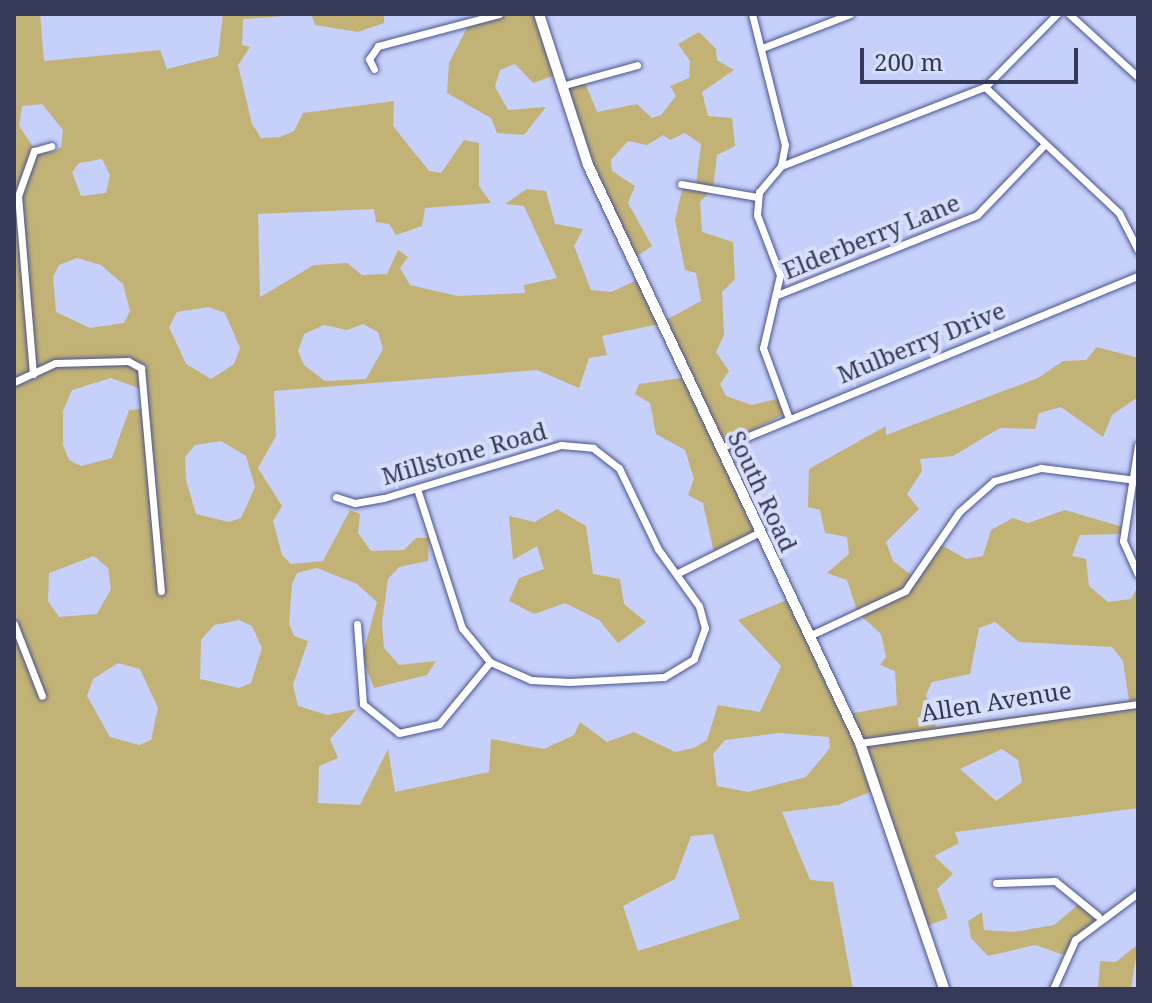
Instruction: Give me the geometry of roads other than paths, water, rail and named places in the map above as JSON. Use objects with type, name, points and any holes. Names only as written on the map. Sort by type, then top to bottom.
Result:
[{"type":"street","points":[[374,69],[369,59],[378,46],[499,14]]},
{"type":"street","name":"South Road","points":[[539,14],[559,87],[720,448],[860,743],[944,989]]},
{"type":"street","points":[[752,14],[785,145],[781,166],[757,197],[759,224],[780,275],[777,295],[762,338],[788,416]]},
{"type":"street","points":[[762,48],[850,14]]},
{"type":"street","points":[[781,166],[985,87],[1057,14]]},
{"type":"street","points":[[1069,14],[1138,77]]},
{"type":"street","points":[[559,87],[637,65]]},
{"type":"street","points":[[985,87],[1119,213],[1138,250]]},
{"type":"street","name":"Elderberry Lane","points":[[777,295],[977,215],[1045,144]]},
{"type":"street","points":[[33,374],[18,196],[34,151],[51,146]]},
{"type":"street","points":[[681,184],[757,197]]},
{"type":"street","name":"Mulberry Drive","points":[[720,448],[788,416],[1138,276]]},
{"type":"street","points":[[14,382],[55,363],[128,361],[141,368],[161,591]]},
{"type":"street","name":"Millstone Road","points":[[336,497],[355,503],[417,489],[561,445],[593,448],[619,468],[678,573]]},
{"type":"street","points":[[1138,445],[1128,479],[1123,548],[1138,574]]},
{"type":"street","points":[[811,635],[905,591],[959,512],[994,481],[1041,468],[1128,479]]},
{"type":"street","points":[[417,489],[462,628],[490,662],[543,682],[653,679],[683,670],[705,628],[678,573],[760,532]]},
{"type":"street","points":[[14,624],[42,696]]},
{"type":"street","points":[[357,624],[363,704],[399,733],[439,724],[490,662]]},
{"type":"street","name":"Allen Avenue","points":[[860,743],[1138,704]]},
{"type":"street","points":[[996,883],[1055,881],[1098,916]]},
{"type":"street","points":[[1053,989],[1064,956],[1098,916],[1138,893]]}]
